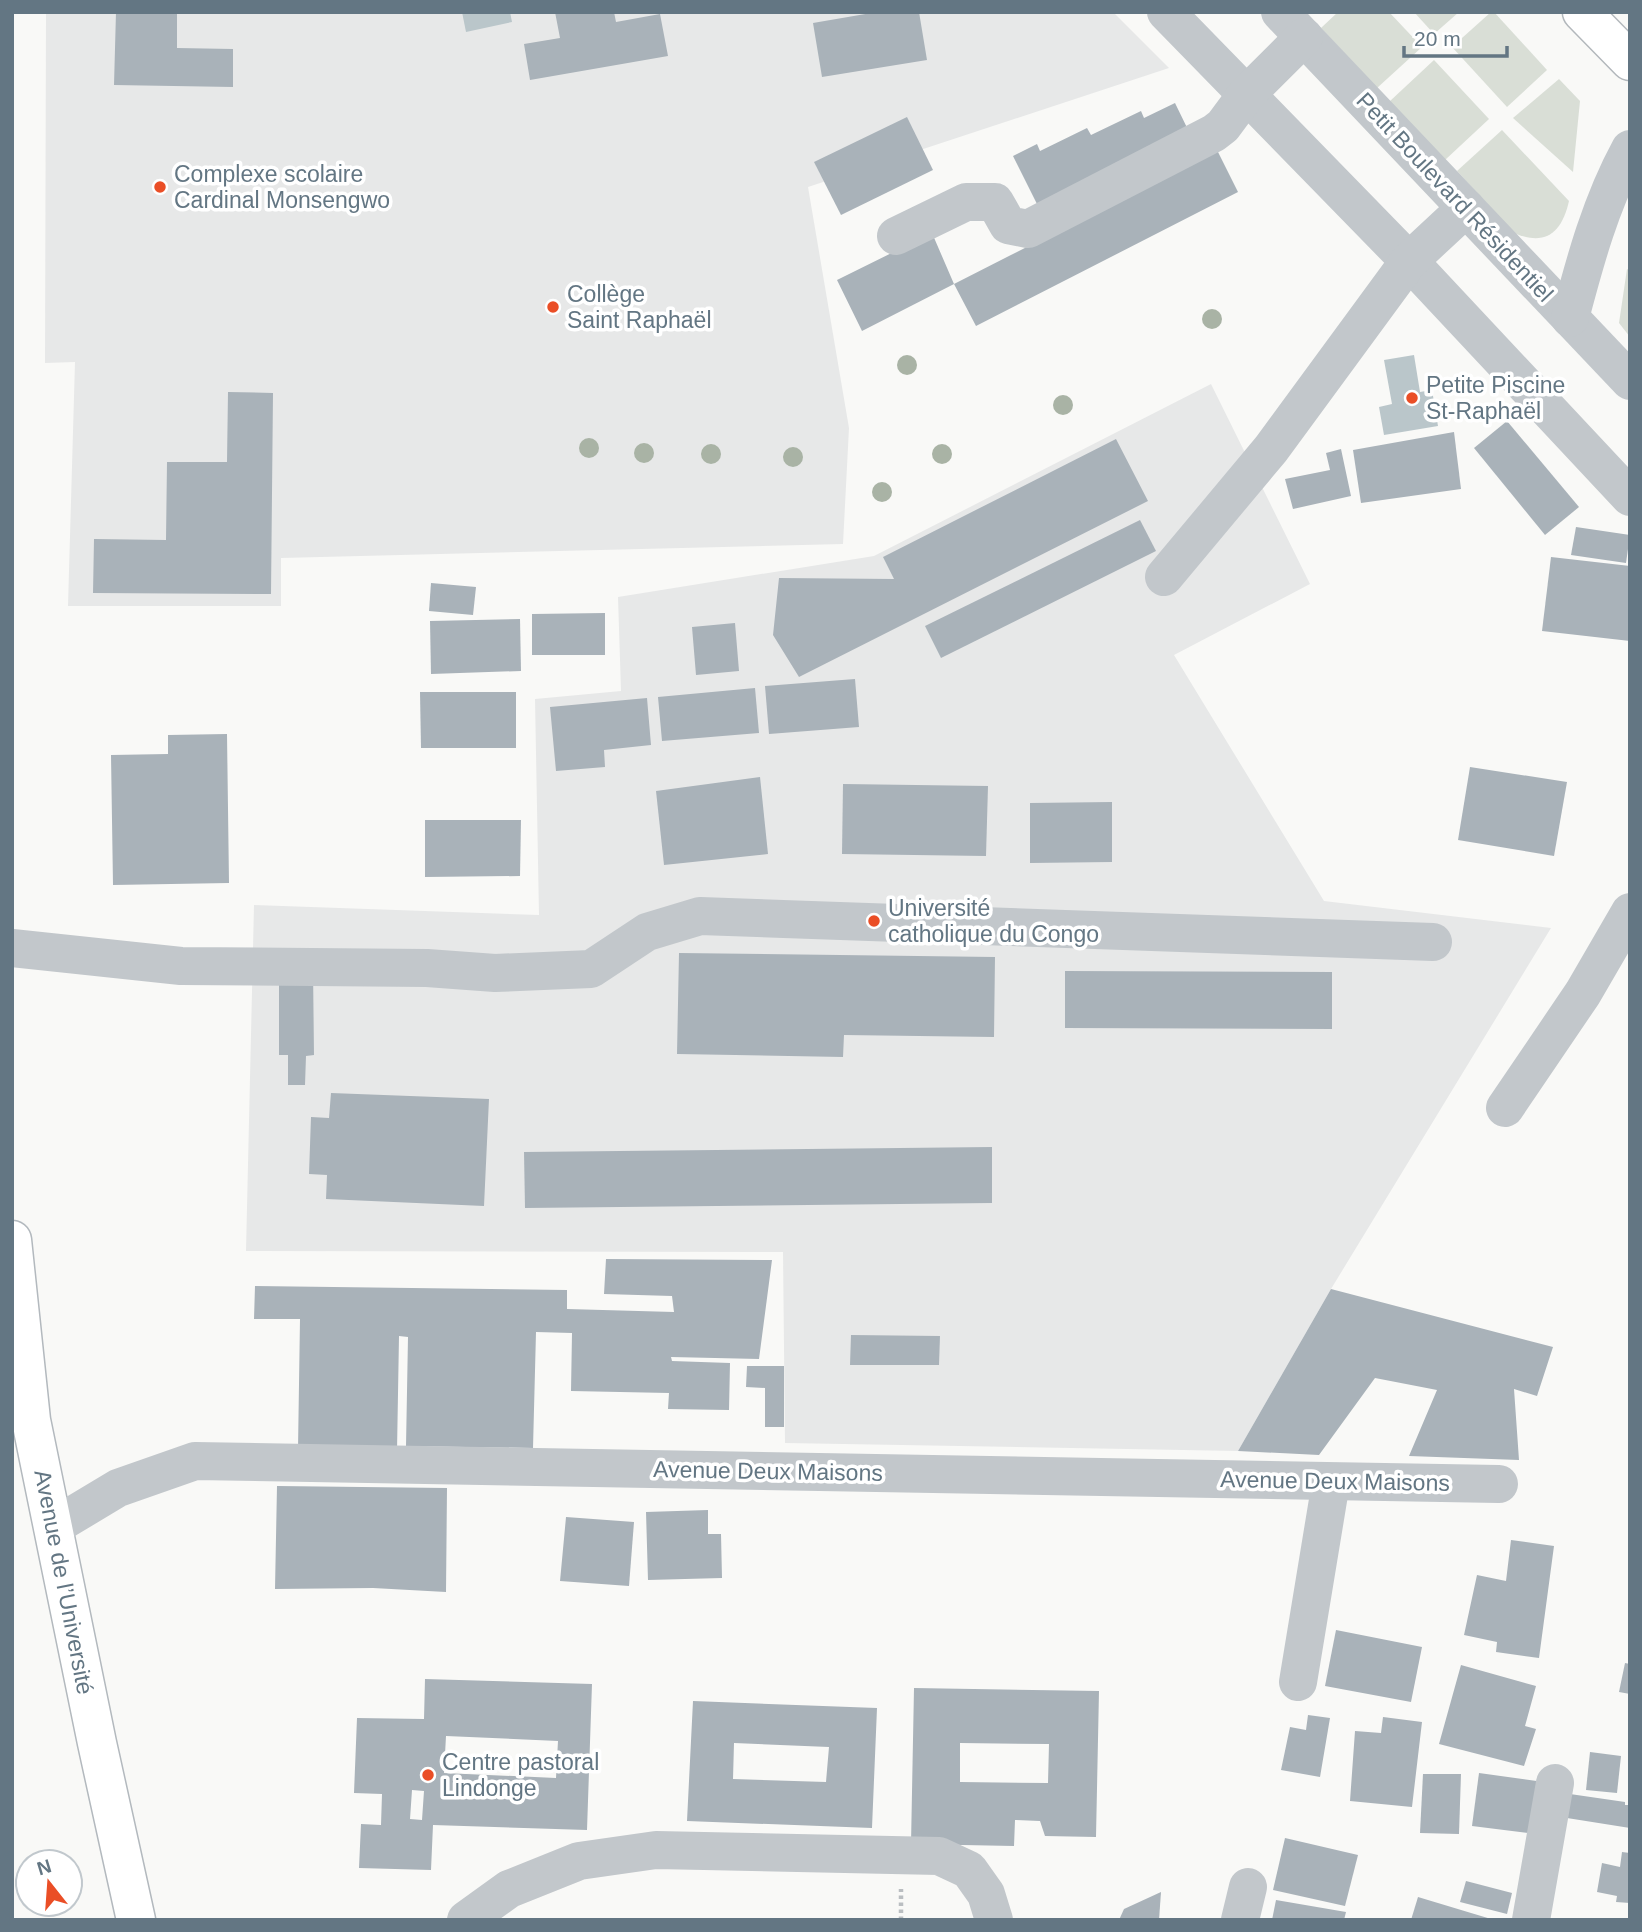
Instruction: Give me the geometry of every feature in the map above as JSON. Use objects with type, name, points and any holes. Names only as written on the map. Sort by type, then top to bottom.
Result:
[{"type":"main road","points":[[1582,12],[1630,61]]},
{"type":"main road","name":"Avenue de l’Université","points":[[12,1240],[22,1421],[52,1527],[136,1920]]},
{"type":"street","points":[[1166,12],[1409,261],[1630,497]]},
{"type":"street","points":[[896,236],[967,202],[995,202],[1008,225],[1028,229],[1214,133],[1223,126],[1246,95],[1292,25]]},
{"type":"street","name":"Petit Boulevard Résidentiel","points":[[1292,25],[1630,381]]},
{"type":"street","points":[[1570,318],[1586,258],[1630,149]]},
{"type":"street","points":[[1164,577],[1272,449],[1409,261],[1466,208]]},
{"type":"street","points":[[1505,1108],[1583,993],[1630,912]]},
{"type":"street","points":[[12,948],[181,966],[427,968],[495,973],[591,969],[648,932],[700,916],[1433,942]]},
{"type":"street","name":"Avenue Deux Maisons","points":[[52,1527],[118,1488],[195,1461],[1499,1483]]},
{"type":"street","points":[[1298,1682],[1331,1482]]},
{"type":"street","points":[[1531,1920],[1555,1783]]},
{"type":"street","points":[[466,1920],[509,1889],[579,1861],[656,1850],[939,1856],[969,1870],[986,1894],[994,1920]]},
{"type":"shaded area","name":"Collège Saint Raphaël","points":[[46,12],[1113,12],[1169,68],[808,187],[849,428],[843,544],[281,558],[281,606],[68,606],[75,362],[45,363]]},
{"type":"shaded area","points":[[462,12],[510,12],[512,22],[466,32]]},
{"type":"shaded area","points":[[1338,12],[1389,12],[1422,47],[1377,88],[1321,28]]},
{"type":"shaded area","points":[[1414,12],[1459,12],[1434,34]]},
{"type":"shaded area","points":[[1494,12],[1547,70],[1507,107],[1452,47]]},
{"type":"shaded area","points":[[1434,60],[1489,119],[1445,160],[1389,102]]},
{"type":"shaded area","points":[[1559,79],[1580,101],[1573,172],[1513,118]]},
{"type":"shaded area","points":[[1502,130],[1569,201],[1562,221],[1551,234],[1535,238],[1514,233],[1457,171]]},
{"type":"shaded area","points":[[1627,269],[1630,271],[1630,337],[1619,323]]},
{"type":"shaded area","name":"Petite Piscine St-Raphaël","points":[[1414,355],[1420,392],[1432,390],[1438,426],[1384,435],[1379,407],[1392,404],[1384,360]]},
{"type":"shaded area","name":"Université catholique du Congo","points":[[1211,384],[1310,584],[1174,655],[1324,901],[1551,928],[1331,1289],[1238,1451],[785,1443],[783,1252],[246,1251],[254,905],[539,915],[535,699],[621,691],[618,597],[874,556]]},
{"type":"building","points":[[116,12],[177,12],[177,48],[233,49],[233,87],[114,85]]},
{"type":"building","points":[[555,12],[614,12],[616,22],[660,14],[668,56],[530,80],[524,44],[560,38]]},
{"type":"building","points":[[877,12],[919,12],[927,60],[822,77],[813,23]]},
{"type":"building","points":[[1175,103],[1193,140],[1040,210],[1013,156],[1037,144],[1040,151],[1087,128],[1091,135],[1141,111],[1144,118]]},
{"type":"building","points":[[907,117],[933,170],[841,215],[814,162]]},
{"type":"building","points":[[1217,150],[1238,192],[976,326],[954,284]]},
{"type":"building","points":[[932,233],[954,284],[862,331],[837,280]]},
{"type":"building","points":[[228,392],[273,393],[271,594],[93,593],[94,539],[166,540],[167,462],[227,462]]},
{"type":"building","points":[[1507,421],[1579,507],[1545,535],[1474,448]]},
{"type":"building","points":[[1454,432],[1461,489],[1361,503],[1353,450]]},
{"type":"building","points":[[1116,439],[1148,501],[799,677],[773,635],[779,578],[894,579],[883,557]]},
{"type":"building","points":[[1341,449],[1351,496],[1293,509],[1285,479],[1330,470],[1326,453]]},
{"type":"building","points":[[1140,520],[1156,551],[941,658],[925,626]]},
{"type":"building","points":[[1576,527],[1630,535],[1626,563],[1571,555]]},
{"type":"building","points":[[1551,557],[1630,566],[1630,641],[1542,631]]},
{"type":"building","points":[[431,583],[476,587],[473,615],[429,611]]},
{"type":"building","points":[[605,613],[605,655],[532,655],[532,614]]},
{"type":"building","points":[[520,619],[521,671],[431,674],[430,621]]},
{"type":"building","points":[[735,623],[739,671],[696,675],[692,627]]},
{"type":"building","points":[[855,679],[859,727],[769,734],[765,686]]},
{"type":"building","points":[[755,688],[759,733],[662,741],[658,697]]},
{"type":"building","points":[[420,692],[516,692],[516,748],[421,748]]},
{"type":"building","points":[[647,698],[651,745],[604,750],[605,767],[556,771],[550,707]]},
{"type":"building","points":[[227,734],[229,883],[113,885],[111,755],[168,754],[168,735]]},
{"type":"building","points":[[1470,767],[1567,782],[1554,856],[1458,840]]},
{"type":"building","points":[[760,777],[768,854],[664,865],[656,791]]},
{"type":"building","points":[[843,784],[988,786],[986,856],[842,854]]},
{"type":"building","points":[[1112,802],[1112,862],[1030,863],[1030,803]]},
{"type":"building","points":[[425,820],[521,820],[520,876],[425,877]]},
{"type":"building","points":[[679,953],[995,957],[994,1037],[844,1035],[843,1057],[677,1054]]},
{"type":"building","points":[[279,968],[313,968],[314,1055],[306,1056],[305,1085],[288,1085],[288,1055],[279,1055]]},
{"type":"building","points":[[1065,971],[1332,972],[1332,1029],[1065,1028]]},
{"type":"building","points":[[331,1093],[489,1099],[484,1206],[326,1199],[327,1175],[309,1174],[311,1117],[329,1118]]},
{"type":"building","points":[[992,1147],[992,1203],[525,1208],[524,1152]]},
{"type":"building","points":[[606,1259],[772,1260],[759,1359],[671,1357],[672,1361],[730,1363],[729,1410],[668,1409],[669,1393],[571,1391],[572,1333],[536,1332],[533,1448],[406,1446],[408,1337],[399,1336],[397,1451],[298,1449],[300,1319],[254,1319],[255,1286],[567,1290],[567,1309],[674,1312],[672,1296],[604,1294]]},
{"type":"building","points":[[1331,1289],[1553,1347],[1537,1396],[1514,1389],[1519,1460],[1409,1456],[1437,1390],[1375,1378],[1319,1455],[1238,1451]]},
{"type":"building","points":[[851,1335],[940,1336],[939,1365],[850,1365]]},
{"type":"building","points":[[747,1366],[784,1366],[784,1427],[765,1427],[765,1388],[746,1387]]},
{"type":"building","points":[[277,1486],[447,1488],[446,1592],[373,1588],[275,1589]]},
{"type":"building","points":[[708,1510],[708,1534],[721,1534],[722,1578],[648,1580],[646,1512]]},
{"type":"building","points":[[566,1517],[634,1522],[629,1586],[560,1581]]},
{"type":"building","points":[[1511,1540],[1554,1546],[1539,1658],[1496,1652],[1497,1642],[1464,1635],[1477,1575],[1506,1581]]},
{"type":"building","points":[[1336,1630],[1422,1647],[1411,1702],[1325,1686]]},
{"type":"building","points":[[1625,1663],[1630,1664],[1630,1694],[1619,1692]]},
{"type":"building","points":[[1461,1665],[1536,1686],[1525,1726],[1536,1729],[1524,1766],[1439,1744]]},
{"type":"building","name":"Centre pastoral Lindonge","points":[[425,1679],[592,1684],[587,1830],[433,1825],[431,1870],[359,1868],[361,1824],[381,1825],[382,1794],[354,1793],[357,1718],[424,1719]],"holes":[[[446,1736],[558,1741],[556,1778],[444,1773]],[[412,1790],[424,1791],[422,1820],[410,1819]]]},
{"type":"building","points":[[914,1688],[1099,1691],[1096,1837],[1045,1836],[1040,1821],[1015,1820],[1014,1846],[911,1844]],"holes":[[[960,1743],[1049,1744],[1048,1783],[960,1782]]]},
{"type":"building","points":[[693,1701],[877,1708],[872,1828],[687,1821]],"holes":[[[734,1743],[829,1747],[826,1782],[733,1779]]]},
{"type":"building","points":[[1308,1715],[1330,1718],[1320,1777],[1281,1770],[1290,1727],[1306,1730]]},
{"type":"building","points":[[1383,1717],[1422,1722],[1412,1807],[1350,1801],[1355,1731],[1381,1733]]},
{"type":"building","points":[[1590,1752],[1621,1756],[1617,1793],[1586,1790]]},
{"type":"building","points":[[1479,1773],[1544,1782],[1537,1834],[1472,1826]]},
{"type":"building","points":[[1423,1774],[1461,1774],[1459,1834],[1420,1833]]},
{"type":"building","points":[[1570,1794],[1625,1802],[1625,1805],[1630,1805],[1630,1828],[1567,1818]]},
{"type":"building","points":[[1285,1838],[1358,1855],[1345,1906],[1273,1890]]},
{"type":"building","points":[[1622,1852],[1630,1853],[1630,1903],[1616,1902],[1617,1896],[1597,1892],[1602,1863],[1620,1867]]},
{"type":"building","points":[[1466,1881],[1512,1893],[1507,1914],[1460,1902]]},
{"type":"building","points":[[1161,1892],[1159,1920],[1119,1920],[1124,1909]]},
{"type":"building","points":[[1418,1897],[1491,1919],[1491,1920],[1411,1920]]},
{"type":"building","points":[[1276,1900],[1346,1912],[1344,1920],[1272,1920]]},
{"type":"place","name":"Complexe scolaire Cardinal Monsengwo","points":[[160,187]]},
{"type":"place","name":"Collège Saint Raphaël","points":[[553,307]]},
{"type":"place","name":"Petite Piscine St-Raphaël","points":[[1412,398]]},
{"type":"place","name":"Université catholique du Congo","points":[[874,921]]},
{"type":"place","name":"Centre pastoral Lindonge","points":[[428,1775]]}]
